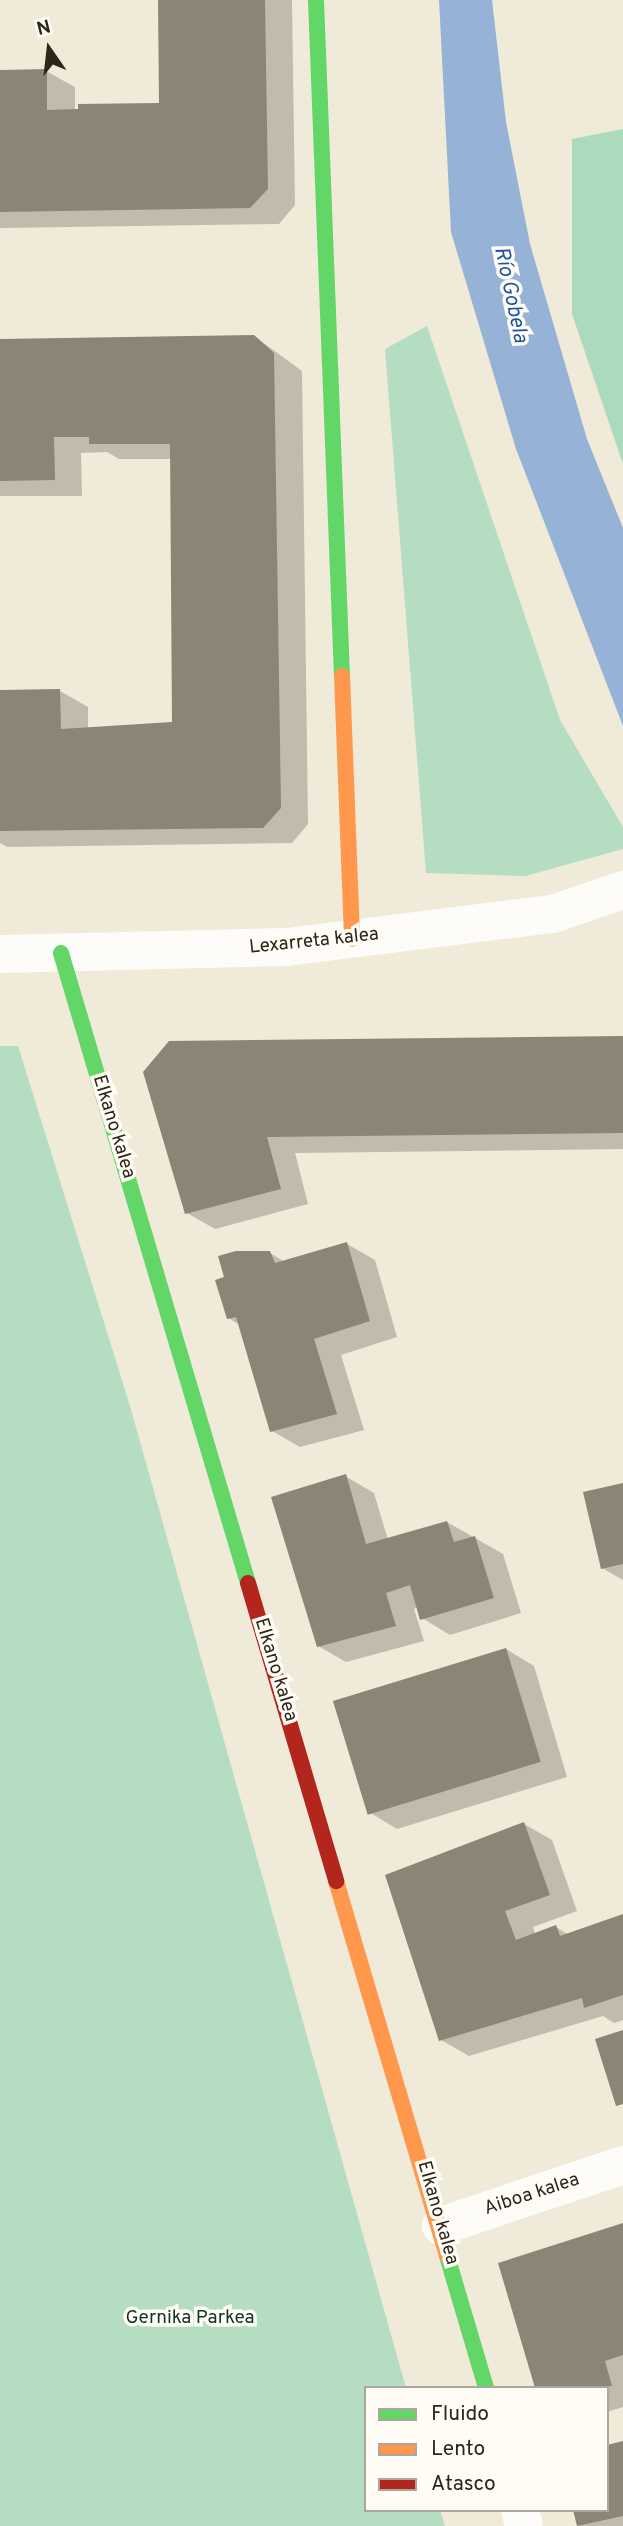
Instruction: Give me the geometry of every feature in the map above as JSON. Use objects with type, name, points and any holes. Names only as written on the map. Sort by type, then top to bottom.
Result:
[{"type":"street","points":[[316,0],[352,939]]},
{"type":"street","name":"Lexarreta kalea","points":[[0,954],[266,949],[553,914],[620,891]]},
{"type":"street","name":"Elkano kalea","points":[[61,953],[442,2226],[485,2386]]},
{"type":"street","name":"Aiboa kalea","points":[[442,2226],[623,2165]]},
{"type":"green space","points":[[623,129],[623,464],[572,314],[572,139]]},
{"type":"green space","points":[[427,326],[560,720],[623,827],[623,849],[525,876],[426,873],[385,349]]},
{"type":"green space","name":"Gernika Parkea","points":[[0,1046],[18,1046],[130,1406],[405,2386],[364,2386],[364,2512],[441,2512],[445,2526],[0,2526]]},
{"type":"water","name":"Río Gobela","points":[[439,0],[492,0],[506,122],[530,244],[587,439],[623,528],[623,726],[516,449],[451,232]]},
{"type":"building","points":[[158,0],[265,0],[268,189],[250,208],[0,212],[0,70],[47,69],[47,110],[78,109],[78,104],[159,103]]},
{"type":"building","points":[[254,335],[274,353],[281,808],[263,828],[0,831],[0,690],[60,689],[61,729],[172,722],[170,444],[89,444],[89,437],[54,437],[55,480],[0,481],[0,339]]},
{"type":"building","points":[[623,1036],[623,1133],[267,1137],[281,1189],[185,1214],[143,1072],[169,1041]]},
{"type":"building","points":[[347,1242],[370,1321],[314,1339],[337,1414],[270,1432],[236,1317],[227,1319],[215,1280],[224,1277],[218,1256],[236,1251],[270,1251],[275,1263]]},
{"type":"building","points":[[346,1474],[366,1544],[447,1521],[454,1542],[475,1536],[494,1598],[420,1620],[410,1585],[386,1593],[396,1626],[317,1647],[271,1497]]},
{"type":"building","points":[[623,1483],[623,1564],[601,1569],[583,1492]]},
{"type":"building","points":[[506,1648],[541,1762],[368,1815],[333,1701]]},
{"type":"building","points":[[524,1822],[550,1895],[505,1911],[516,1940],[556,1925],[560,1936],[623,1914],[623,1995],[584,2008],[582,1998],[439,2041],[385,1875]]},
{"type":"building","points":[[623,2030],[623,2104],[616,2106],[595,2039]]},
{"type":"building","points":[[623,2223],[623,2355],[605,2361],[612,2386],[534,2386],[498,2263]]},
{"type":"building","points":[[623,2441],[623,2516],[577,2526],[574,2512],[609,2512],[609,2444]]},
{"type":"traffic: fast","points":[[316,0],[342,676]]},
{"type":"traffic: fast","points":[[61,953],[248,1583]]},
{"type":"traffic: fast","points":[[447,2256],[485,2386]]},
{"type":"traffic: slow","points":[[342,676],[352,939]]},
{"type":"traffic: slow","points":[[336,1881],[447,2256]]},
{"type":"traffic: jam","points":[[248,1583],[336,1881]]}]
